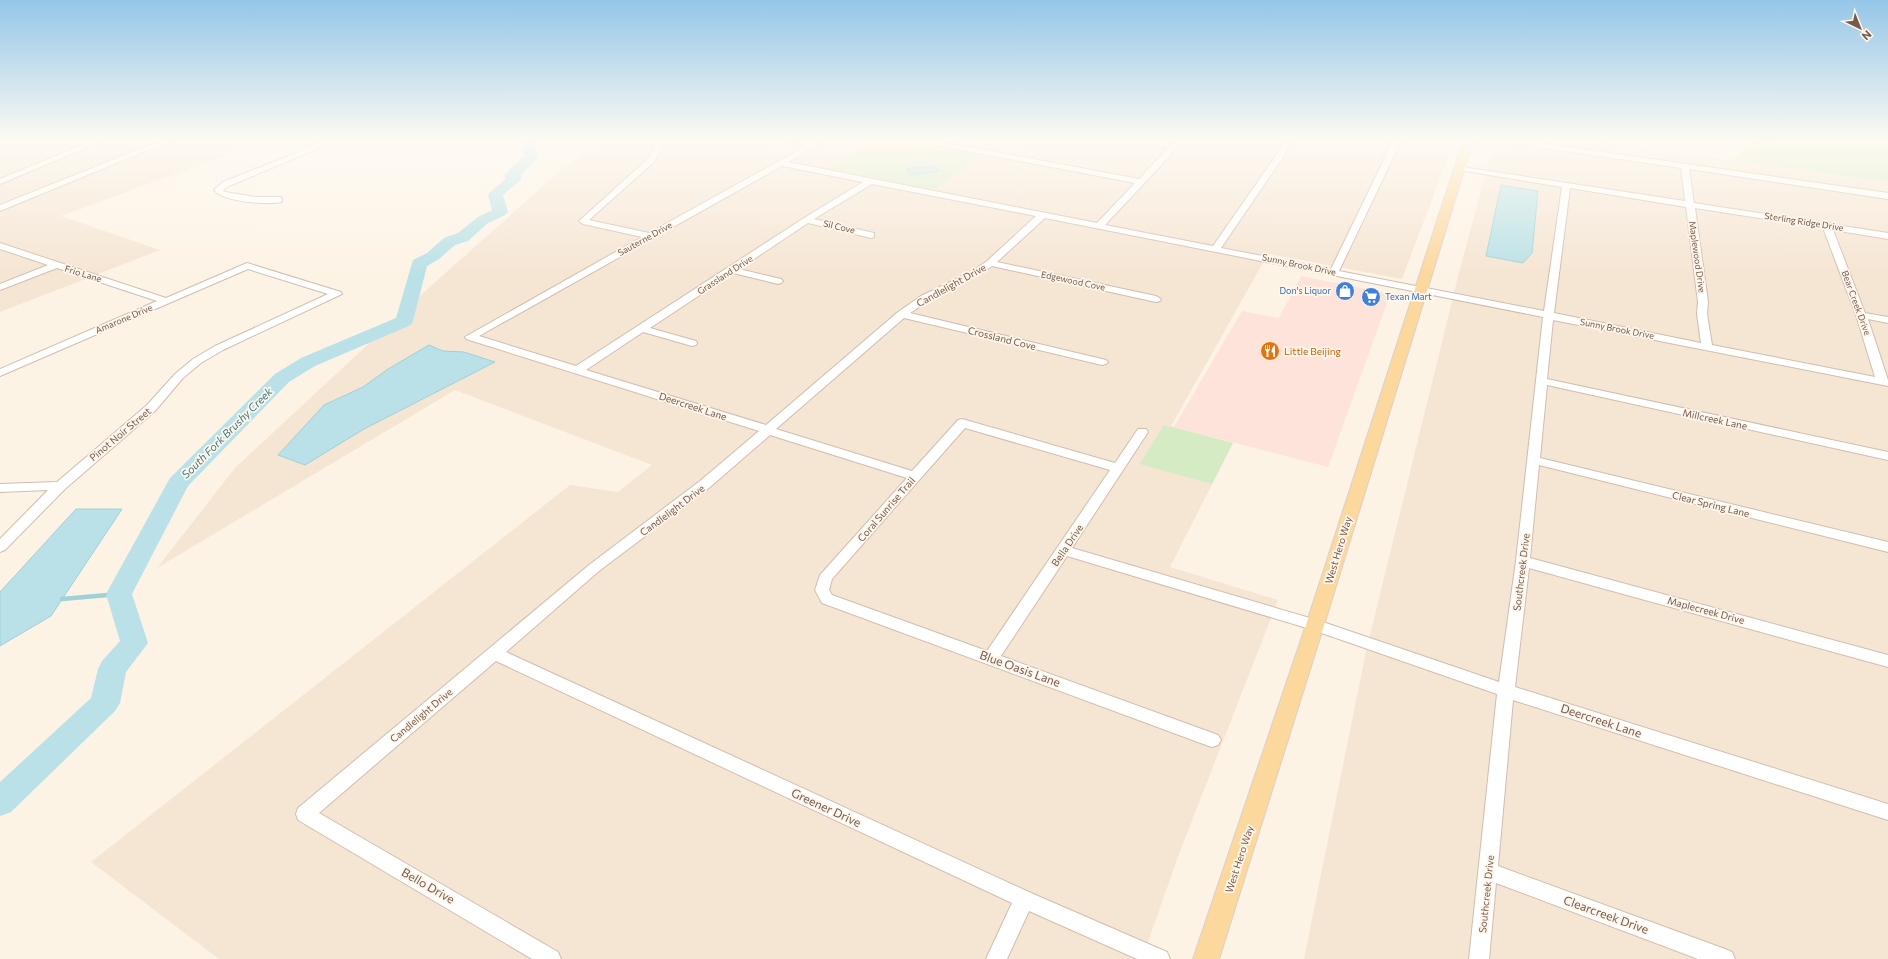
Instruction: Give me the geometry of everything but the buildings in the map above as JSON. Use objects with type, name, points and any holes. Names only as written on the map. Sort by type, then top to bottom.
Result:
[{"type":"main road","name":"West Hero Way","points":[[1206,959],[1315,625],[1405,339],[1422,290],[1454,186]]},
{"type":"street","points":[[0,208],[55,186]]},
{"type":"street","points":[[224,186],[218,190],[222,194],[256,200],[279,200]]},
{"type":"street","points":[[622,186],[583,222],[651,236]]},
{"type":"street","name":"Sauterne Drive","points":[[470,337],[740,186]]},
{"type":"street","name":"Grassland Drive","points":[[578,370],[643,329],[807,220],[863,186]]},
{"type":"street","name":"Sunny Brook Drive","points":[[901,186],[1885,382]]},
{"type":"street","points":[[1100,225],[1137,186]]},
{"type":"street","points":[[1216,248],[1259,186]]},
{"type":"street","points":[[1334,272],[1375,186]]},
{"type":"street","name":"Southcreek Drive","points":[[1479,959],[1506,691],[1523,560],[1549,316],[1566,186]]},
{"type":"street","name":"Sterling Ridge Drive","points":[[1571,186],[1888,236]]},
{"type":"street","name":"Maplewood Drive","points":[[1688,186],[1703,302],[1702,314],[1707,347]]},
{"type":"street","points":[[1819,186],[1888,196]]},
{"type":"street","name":"Candlelight Drive","points":[[305,814],[594,568],[705,484],[902,314],[925,298],[974,274],[990,262],[1044,214]]},
{"type":"street","name":"Sil Cove","points":[[807,220],[871,235]]},
{"type":"street","name":"Bear Creek Drive","points":[[1827,226],[1885,382]]},
{"type":"street","name":"Frio Lane","points":[[0,246],[56,266],[166,301]]},
{"type":"street","name":"Edgewood Cove","points":[[990,262],[1156,299]]},
{"type":"street","points":[[0,287],[56,266]]},
{"type":"street","name":"Amarone Drive","points":[[0,373],[248,266],[337,294]]},
{"type":"street","points":[[732,270],[778,281]]},
{"type":"street","name":"Pinot Noir Street","points":[[0,547],[60,486],[151,408],[179,376],[197,360],[219,348],[337,294]]},
{"type":"street","name":"Crossland Cove","points":[[902,314],[1102,362]]},
{"type":"street","points":[[1861,315],[1888,320]]},
{"type":"street","points":[[643,329],[692,343]]},
{"type":"street","name":"Deercreek Lane","points":[[470,337],[915,476]]},
{"type":"street","name":"Millcreek Lane","points":[[1542,381],[1888,456]]},
{"type":"street","name":"Coral Sunrise Trail","points":[[827,599],[822,590],[825,578],[962,423],[1118,468]]},
{"type":"street","name":"Bella Drive","points":[[991,658],[1142,432]]},
{"type":"street","name":"Clear Spring Lane","points":[[1534,460],[1888,547]]},
{"type":"street","points":[[0,488],[60,486]]},
{"type":"street","name":"Deercreek Lane","points":[[1064,550],[1315,625],[1506,691],[1888,812]]},
{"type":"street","name":"Maplecreek Drive","points":[[1523,560],[1888,661]]},
{"type":"street","name":"Blue Oasis Lane","points":[[827,599],[1212,740]]},
{"type":"street","name":"Greener Drive","points":[[494,654],[1024,899],[1160,959]]},
{"type":"street","name":"Bello Drive","points":[[305,814],[551,959]]},
{"type":"street","name":"Clearcreek Drive","points":[[1488,871],[1725,959]]},
{"type":"street","points":[[996,959],[1024,899]]},
{"type":"shaded area","points":[[0,186],[143,186],[61,216],[160,250],[0,312]]},
{"type":"shaded area","points":[[543,186],[1437,186],[1402,279],[1268,254],[1171,426],[1233,443],[1170,567],[1278,600],[1179,854],[1142,959],[219,959],[91,862],[570,485],[618,492],[652,465],[455,390],[157,568],[235,468],[432,285]]},
{"type":"shaded area","points":[[1482,186],[1888,186],[1888,959],[1304,959],[1366,651],[1460,269]]},
{"type":"shaded area","points":[[1301,276],[1390,294],[1328,467],[1174,427],[1242,311],[1279,318]]},
{"type":"green space","points":[[917,186],[939,186],[934,189]]},
{"type":"green space","points":[[1164,425],[1233,443],[1212,484],[1140,464]]},
{"type":"water","points":[[1501,186],[1538,191],[1532,253],[1523,263],[1486,256]]},
{"type":"water","points":[[429,345],[443,351],[464,352],[495,362],[364,429],[305,465],[278,455],[324,405],[363,387],[388,369]]},
{"type":"water","points":[[76,509],[122,509],[51,616],[0,646],[0,592]]},
{"type":"waterway","name":"South Fork Brushy Creek","points":[[0,802],[105,703],[112,669],[134,643],[119,594],[178,483],[282,378],[308,362],[404,321],[419,264],[433,256],[449,241],[462,238],[483,220],[500,212],[500,207],[495,194],[506,186]]},
{"type":"waterway","points":[[62,599],[119,594]]},
{"type":"place","name":"Don's Liquor","points":[[1345,291]]},
{"type":"place","name":"Texan Mart","points":[[1371,297]]},
{"type":"place","name":"Little Beijing","points":[[1270,351]]}]
